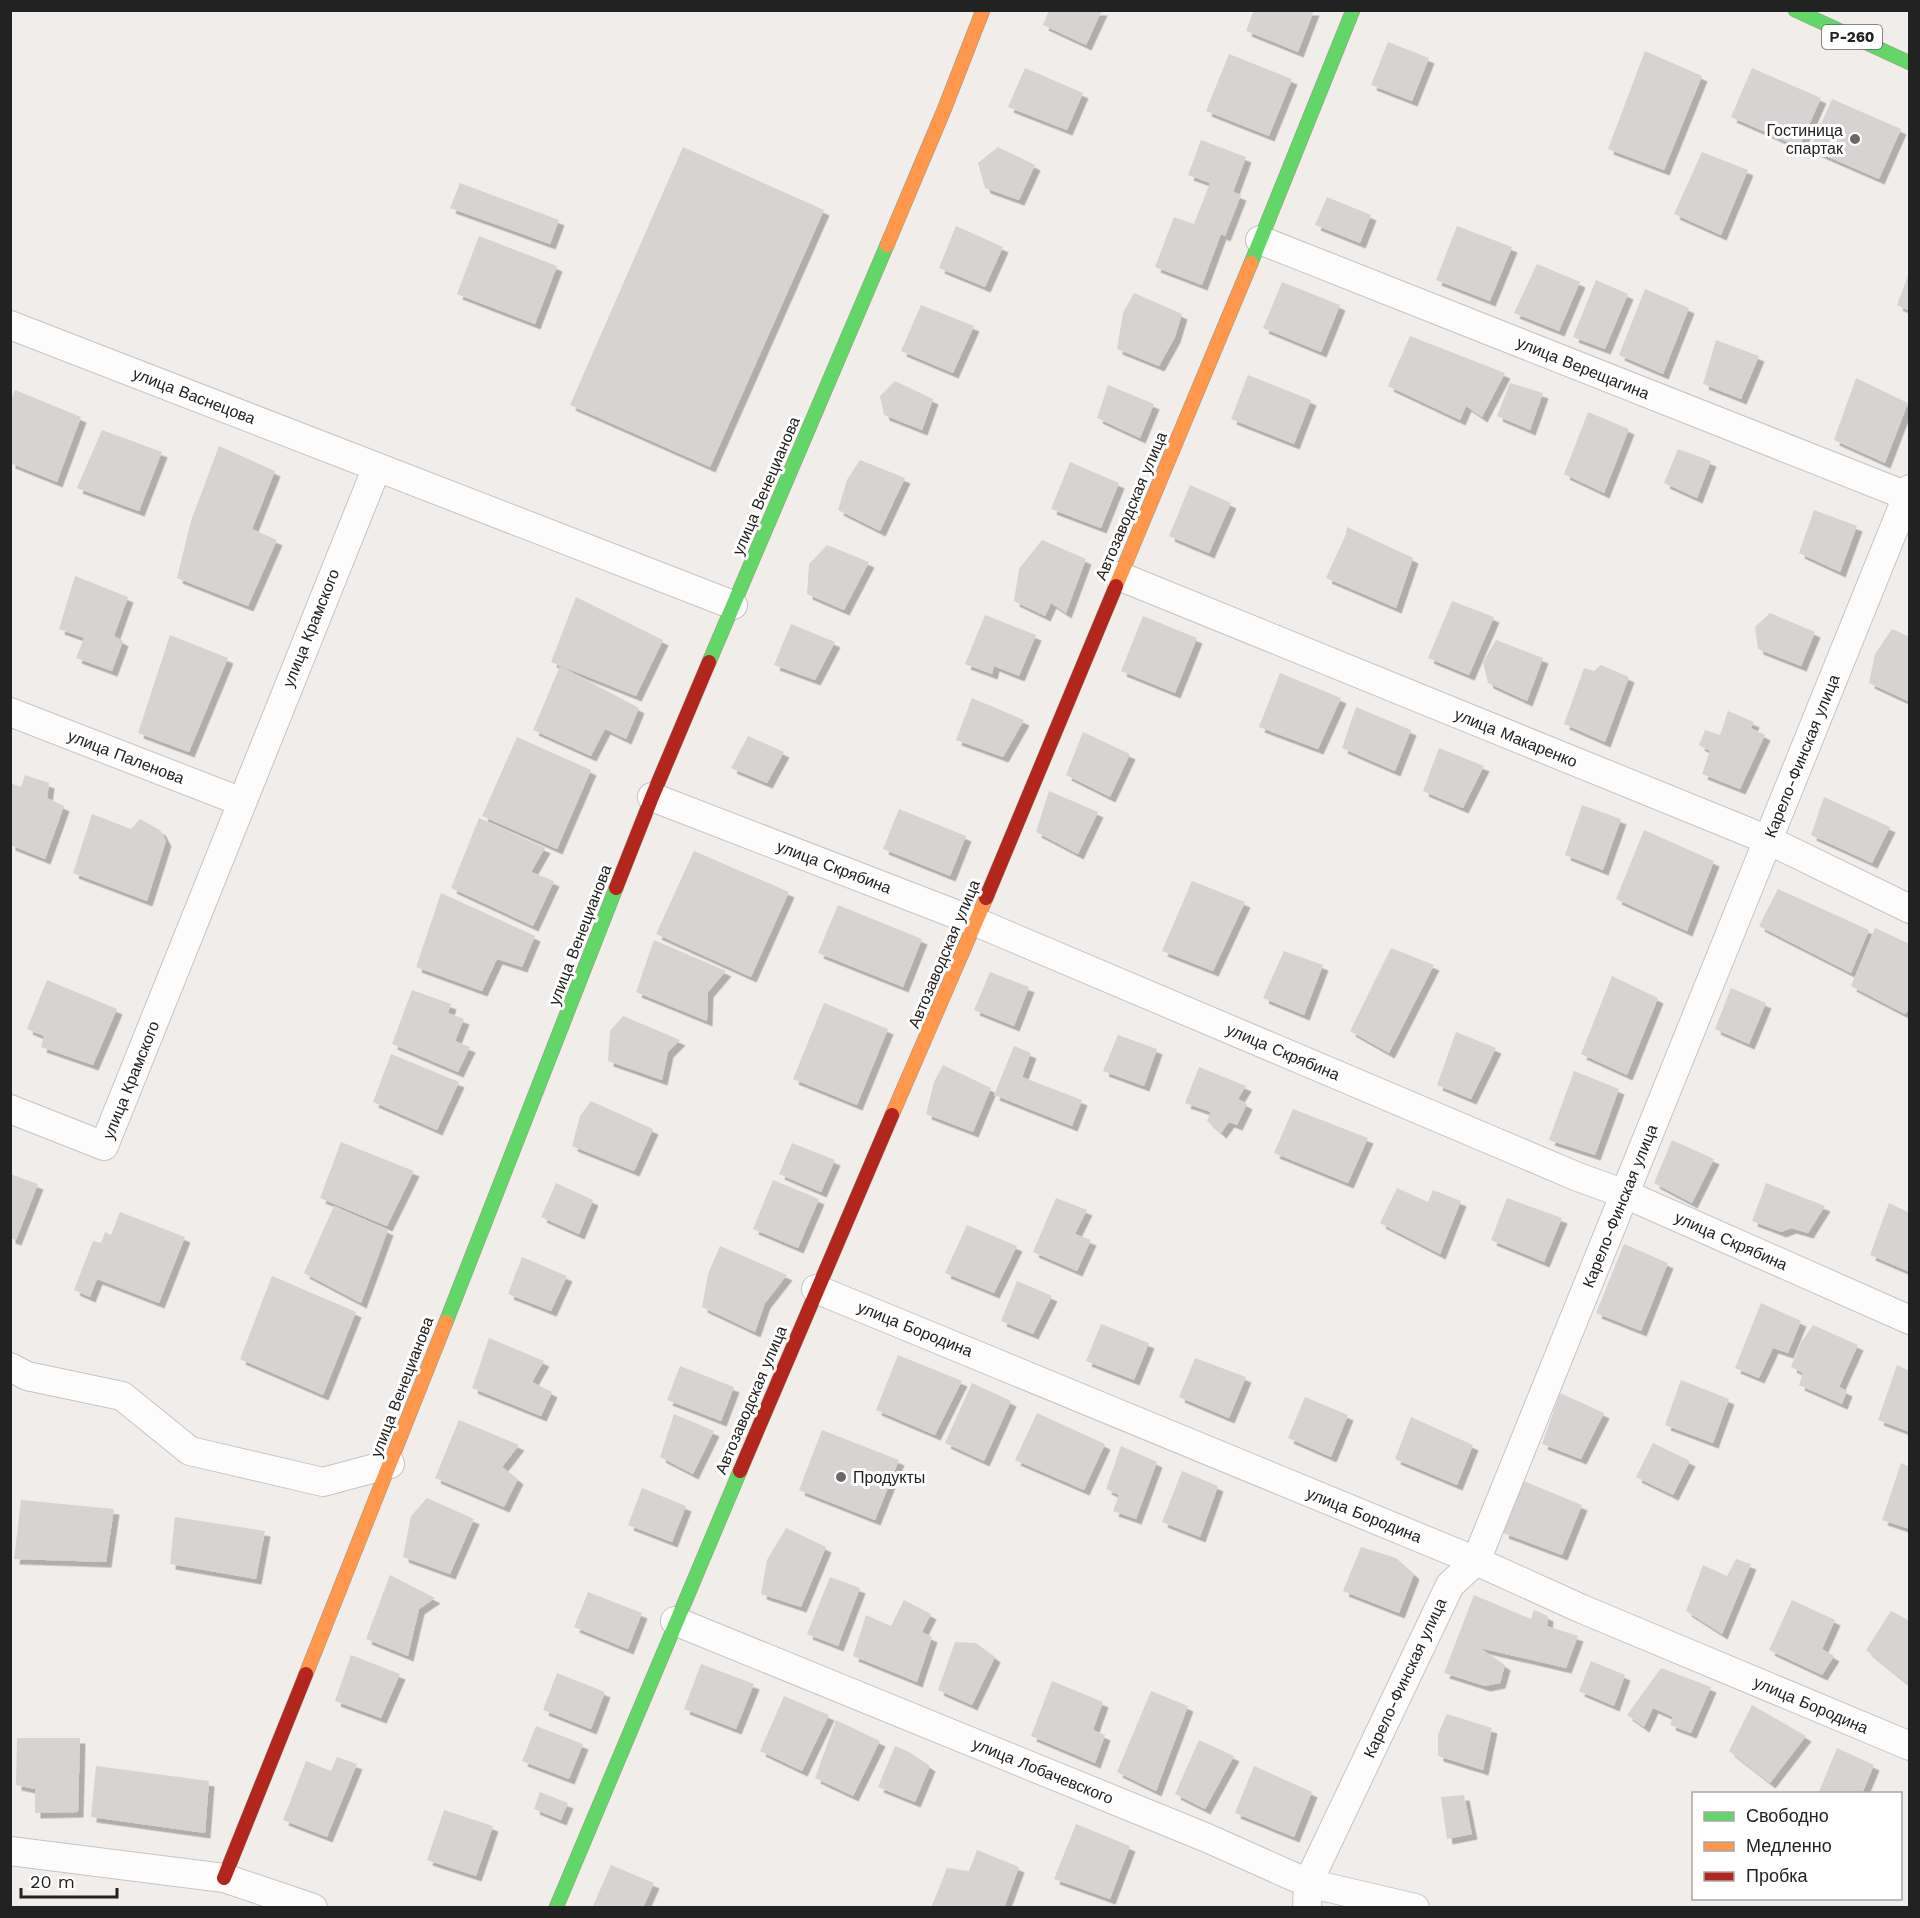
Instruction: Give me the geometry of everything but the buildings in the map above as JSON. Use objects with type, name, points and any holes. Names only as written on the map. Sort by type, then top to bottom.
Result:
[{"type":"main road","name":"улица Венецианова","points":[[224,1878],[390,1464],[652,797],[939,121],[983,10]]},
{"type":"main road","name":"Автозаводская улица","points":[[556,1908],[816,1289],[976,922],[1260,240],[1353,10]]},
{"type":"main road","name":"Р-260","points":[[1795,10],[1910,63]]},
{"type":"street","name":"улица Верещагина","points":[[1260,240],[1908,493]]},
{"type":"street","name":"улица Васнецова","points":[[10,325],[376,466]]},
{"type":"street","points":[[376,466],[733,605]]},
{"type":"street","name":"улица Крамского","points":[[10,1109],[104,1146],[376,466]]},
{"type":"street","name":"Карело-Финская улица","points":[[1308,1895],[1450,1585],[1476,1561],[1908,493]]},
{"type":"street","name":"улица Макаренко","points":[[1119,576],[1768,840],[1910,909]]},
{"type":"street","name":"улица Паленова","points":[[10,712],[242,802]]},
{"type":"street","name":"улица Скрябина","points":[[652,797],[976,922],[1578,1177],[1625,1194],[1910,1320]]},
{"type":"street","name":"улица Бородина","points":[[816,1289],[1476,1561],[1910,1746]]},
{"type":"street","points":[[10,1367],[27,1376],[122,1396],[190,1452],[323,1482],[390,1464]]},
{"type":"street","name":"улица Лобачевского","points":[[675,1621],[1196,1834],[1308,1895],[1415,1908]]},
{"type":"street","points":[[10,1851],[224,1878],[313,1908]]},
{"type":"traffic: fast","points":[[1251,263],[1353,10]]},
{"type":"traffic: fast","points":[[1795,10],[1910,63]]},
{"type":"traffic: fast","points":[[709,662],[887,245]]},
{"type":"traffic: fast","points":[[446,1322],[616,888]]},
{"type":"traffic: fast","points":[[556,1908],[740,1471]]},
{"type":"traffic: slow","points":[[887,245],[983,10]]},
{"type":"traffic: slow","points":[[1116,586],[1251,263]]},
{"type":"traffic: slow","points":[[892,1115],[986,898]]},
{"type":"traffic: slow","points":[[306,1674],[446,1322]]},
{"type":"traffic: jam","points":[[986,898],[1116,586]]},
{"type":"traffic: jam","points":[[616,888],[709,662]]},
{"type":"traffic: jam","points":[[740,1471],[892,1115]]},
{"type":"traffic: jam","points":[[224,1878],[306,1674]]},
{"type":"place","name":"Гостиница спартак","points":[[1855,139]]},
{"type":"place","name":"Продукты","points":[[841,1477]]}]
